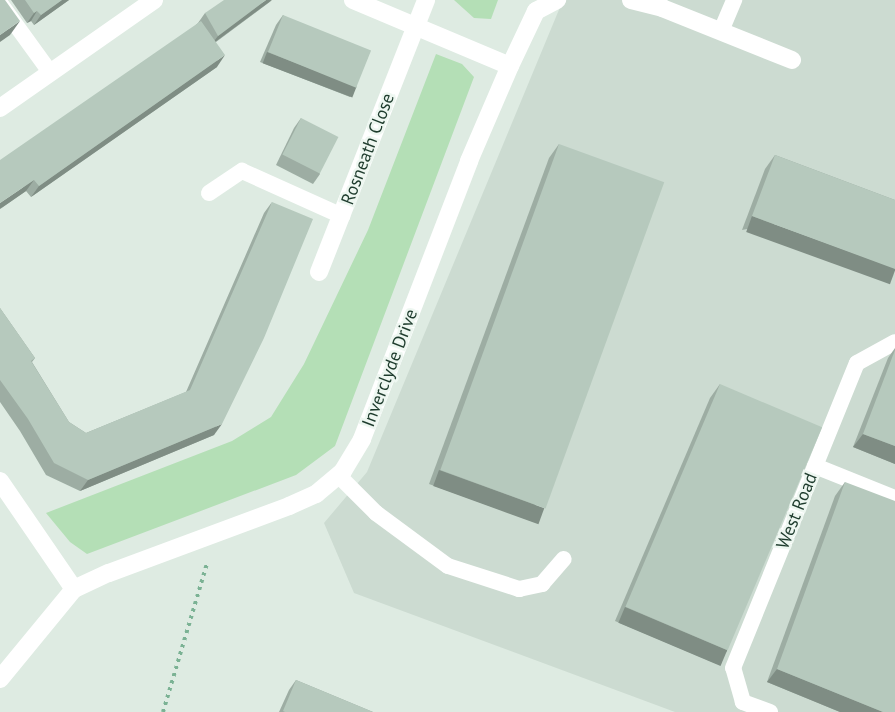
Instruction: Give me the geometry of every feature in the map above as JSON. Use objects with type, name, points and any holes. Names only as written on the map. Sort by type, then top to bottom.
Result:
[{"type":"street","points":[[0,108],[154,0]]},
{"type":"street","points":[[352,0],[510,66]]},
{"type":"street","name":"Rosneath Close","points":[[319,272],[426,0]]},
{"type":"street","name":"Inverclyde Drive","points":[[74,589],[109,573],[316,494],[338,475],[362,439],[469,161],[510,66],[536,11],[557,0]]},
{"type":"street","points":[[631,0],[662,8],[792,60]]},
{"type":"street","points":[[0,481],[74,589],[0,679]]},
{"type":"lane","points":[[721,31],[734,0]]},
{"type":"lane","points":[[0,3],[50,72]]},
{"type":"lane","points":[[209,194],[242,171],[342,216]]},
{"type":"lane","name":"West Road","points":[[770,712],[742,702],[733,668],[857,363],[895,342]]},
{"type":"lane","points":[[815,466],[895,498]]},
{"type":"lane","points":[[338,475],[376,513],[448,566],[519,589],[542,584],[564,559]]},
{"type":"path","points":[[163,712],[216,533]]},
{"type":"shaded area","points":[[563,0],[895,0],[895,712],[675,712],[354,593],[324,523],[367,472]]},
{"type":"green space","points":[[454,0],[498,0],[491,19],[474,18]]},
{"type":"green space","points":[[436,54],[462,64],[474,77],[335,446],[296,475],[87,554],[70,542],[46,513],[232,441],[271,417],[304,364],[368,230]]},
{"type":"building","points":[[0,0],[5,0],[20,21],[0,35]]},
{"type":"building","points":[[25,0],[62,0],[41,15],[37,11],[34,13]]},
{"type":"building","points":[[224,0],[266,0],[218,36],[205,13]]},
{"type":"building","points":[[283,15],[371,51],[356,88],[268,52]]},
{"type":"building","points":[[201,21],[225,55],[39,186],[34,180],[0,203],[0,160]]},
{"type":"building","points":[[301,118],[338,137],[320,174],[282,155]]},
{"type":"building","points":[[559,144],[664,182],[546,508],[440,470]]},
{"type":"building","points":[[775,155],[895,200],[895,269],[752,216]]},
{"type":"building","points":[[272,202],[313,219],[264,338],[222,424],[88,480],[54,463],[28,419],[0,380],[0,308],[35,358],[31,361],[69,422],[86,433],[190,390]]},
{"type":"building","points":[[895,350],[895,446],[863,434]]},
{"type":"building","points":[[720,384],[822,427],[728,650],[625,607]]},
{"type":"building","points":[[845,482],[895,501],[895,712],[883,712],[777,669]]},
{"type":"building","points":[[296,680],[373,712],[285,712],[283,711]]}]
